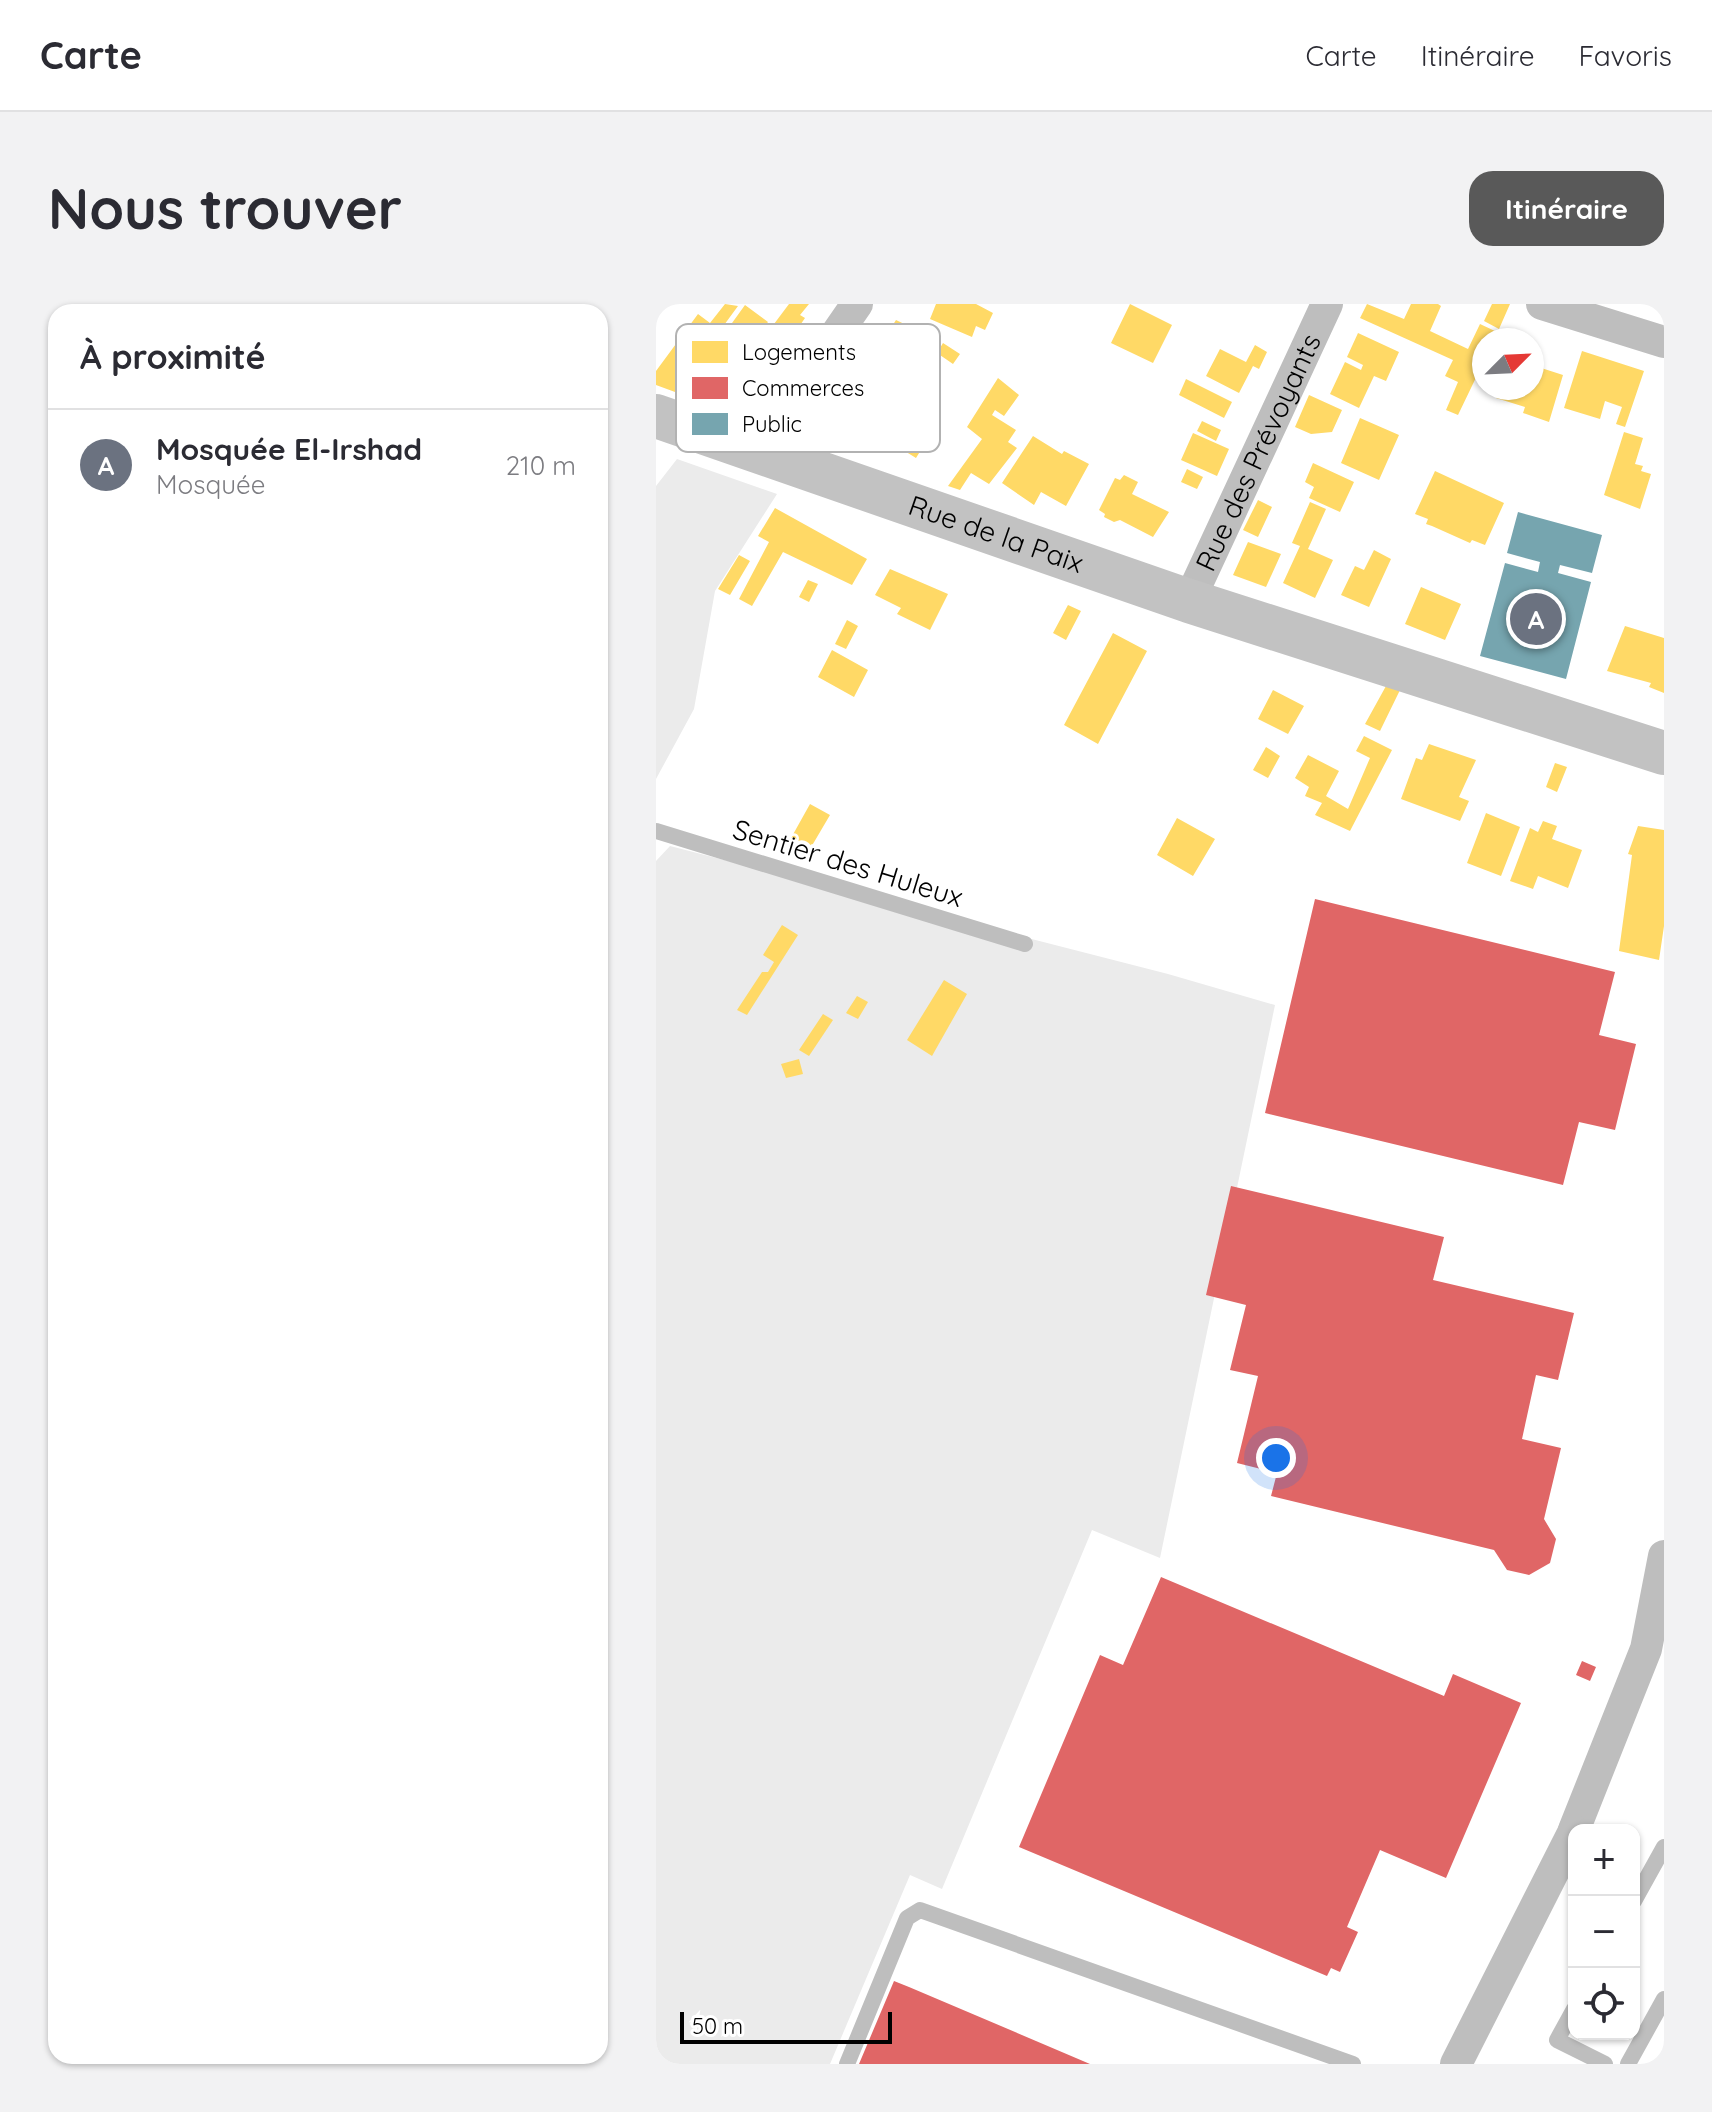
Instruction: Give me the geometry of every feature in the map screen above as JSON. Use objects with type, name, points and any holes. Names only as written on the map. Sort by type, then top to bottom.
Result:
[{"type":"street","points":[[843,324],[857,304]]},
{"type":"street","name":"Rue des Prévoyants","points":[[1189,601],[1327,304]]},
{"type":"street","points":[[1542,304],[1664,342]]},
{"type":"street","name":"Rue de la Paix","points":[[656,416],[676,424]]},
{"type":"street","name":"Rue de la Paix","points":[[754,453],[1189,601],[1664,753]]},
{"type":"street","points":[[1577,1824],[1655,1650],[1664,1556]]},
{"type":"street","points":[[1456,2064],[1568,1842]]},
{"type":"lane","name":"Sentier des Huleux","points":[[656,831],[1025,944]]},
{"type":"lane","points":[[1637,1896],[1664,1847]]},
{"type":"lane","points":[[847,2064],[907,1918],[920,1910],[1353,2064]]},
{"type":"lane","points":[[1628,2064],[1664,1999]]},
{"type":"lane","points":[[1568,2020],[1557,2040],[1605,2064]]},
{"type":"shaded area","points":[[677,459],[777,494],[715,591],[694,709],[656,779],[656,486]]},
{"type":"shaded area","points":[[670,846],[1168,974],[1275,1005],[1160,1558],[1092,1530],[942,1889],[910,1875],[830,2064],[656,2064],[656,861]]},
{"type":"building: Logements","points":[[725,304],[738,306],[725,324],[691,324],[698,314],[710,323]]},
{"type":"building: Logements","points":[[789,304],[809,304],[800,315],[805,318],[801,324],[774,324]]},
{"type":"building: Logements","points":[[936,304],[976,304],[993,313],[985,330],[976,326],[972,337],[930,319]]},
{"type":"building: Logements","points":[[1130,304],[1172,325],[1153,363],[1111,343]]},
{"type":"building: Logements","points":[[1367,304],[1404,319],[1411,304],[1441,306],[1430,331],[1468,349],[1472,341],[1472,386],[1458,415],[1446,410],[1458,382],[1445,376],[1453,360],[1360,318]]},
{"type":"building: Logements","points":[[1492,304],[1510,304],[1499,328],[1484,321]]},
{"type":"building: Logements","points":[[745,305],[768,322],[766,324],[731,324]]},
{"type":"building: Logements","points":[[1358,333],[1399,352],[1386,381],[1374,376],[1359,408],[1330,394],[1345,362],[1361,370],[1363,365],[1347,357]]},
{"type":"building: Logements","points":[[943,343],[960,354],[953,364],[940,355]]},
{"type":"building: Logements","points":[[676,344],[675,392],[656,385],[656,371]]},
{"type":"building: Logements","points":[[1255,345],[1267,352],[1259,369],[1253,366],[1239,393],[1206,376],[1220,349],[1246,362]]},
{"type":"building: Logements","points":[[1582,351],[1644,371],[1625,427],[1616,424],[1622,407],[1605,401],[1600,419],[1564,408]]},
{"type":"building: Logements","points":[[1544,369],[1563,375],[1549,422],[1523,413],[1525,407],[1502,400],[1544,400]]},
{"type":"building: Logements","points":[[998,378],[1019,395],[1004,416],[995,410],[992,415],[1016,430],[1008,442],[1017,448],[989,484],[971,473],[960,490],[948,486],[982,439],[967,427]]},
{"type":"building: Logements","points":[[1186,379],[1232,402],[1224,418],[1179,395]]},
{"type":"building: Logements","points":[[1309,395],[1342,410],[1332,432],[1311,434],[1295,427]]},
{"type":"building: Logements","points":[[1360,418],[1399,435],[1379,480],[1341,463]]},
{"type":"building: Logements","points":[[1202,421],[1221,430],[1216,441],[1197,431]]},
{"type":"building: Logements","points":[[1624,432],[1643,438],[1635,464],[1643,466],[1641,471],[1651,474],[1640,509],[1604,495]]},
{"type":"building: Logements","points":[[1193,433],[1229,449],[1217,476],[1181,460]]},
{"type":"building: Logements","points":[[1033,436],[1062,454],[1064,451],[1089,464],[1066,506],[1041,492],[1034,505],[1002,483]]},
{"type":"building: Logements","points":[[906,452],[920,452],[916,458]]},
{"type":"building: Logements","points":[[1313,463],[1354,482],[1340,512],[1309,498],[1314,487],[1305,482]]},
{"type":"building: Logements","points":[[1187,469],[1203,477],[1197,489],[1181,482]]},
{"type":"building: Logements","points":[[1435,471],[1504,503],[1485,545],[1472,540],[1470,543],[1426,524],[1428,519],[1415,514]]},
{"type":"building: Logements","points":[[1124,475],[1138,482],[1132,494],[1169,512],[1153,537],[1120,520],[1114,522],[1104,517],[1105,514],[1099,510],[1115,478],[1120,480]]},
{"type":"building: Logements","points":[[1258,500],[1272,507],[1258,537],[1243,530]]},
{"type":"building: Logements","points":[[1310,502],[1326,509],[1308,549],[1333,560],[1315,598],[1283,583],[1300,546],[1292,543]]},
{"type":"building: Logements","points":[[775,508],[867,559],[852,585],[783,552],[752,606],[739,599],[769,542],[758,536]]},
{"type":"building: Logements","points":[[1248,542],[1281,554],[1266,587],[1233,575]]},
{"type":"building: Logements","points":[[1374,550],[1391,559],[1369,607],[1341,595],[1355,566],[1364,570]]},
{"type":"building: Logements","points":[[739,555],[750,561],[730,595],[718,589]]},
{"type":"building: Logements","points":[[890,569],[948,594],[930,630],[897,614],[901,608],[875,595]]},
{"type":"building: Logements","points":[[808,580],[818,584],[809,602],[799,597]]},
{"type":"building: Logements","points":[[1421,587],[1461,604],[1445,640],[1405,624]]},
{"type":"building: Logements","points":[[1068,605],[1081,611],[1066,640],[1053,633]]},
{"type":"building: Logements","points":[[847,620],[858,626],[846,649],[835,644]]},
{"type":"building: Logements","points":[[1625,626],[1664,638],[1664,693],[1649,687],[1651,683],[1607,671]]},
{"type":"building: Logements","points":[[1113,633],[1147,651],[1098,744],[1064,725]]},
{"type":"building: Logements","points":[[832,650],[868,670],[854,697],[818,677]]},
{"type":"building: Logements","points":[[1386,686],[1400,690],[1380,731],[1365,724]]},
{"type":"building: Logements","points":[[1273,690],[1304,706],[1288,734],[1258,719]]},
{"type":"building: Logements","points":[[1364,736],[1392,750],[1350,831],[1315,815],[1322,803],[1305,796],[1309,787],[1295,778],[1308,755],[1339,771],[1326,796],[1348,809],[1370,758],[1356,751]]},
{"type":"building: Logements","points":[[1429,744],[1476,760],[1459,797],[1469,801],[1460,821],[1401,799],[1416,758],[1422,760]]},
{"type":"building: Logements","points":[[1266,747],[1280,756],[1268,778],[1253,770]]},
{"type":"building: Logements","points":[[1555,763],[1567,767],[1557,792],[1546,787]]},
{"type":"building: Logements","points":[[810,804],[830,815],[810,849],[791,838]]},
{"type":"building: Logements","points":[[1486,813],[1520,827],[1501,876],[1467,863]]},
{"type":"building: Logements","points":[[1177,818],[1215,839],[1193,876],[1157,855]]},
{"type":"building: Logements","points":[[1543,821],[1557,826],[1552,839],[1582,850],[1568,888],[1538,876],[1533,889],[1510,881],[1530,828],[1538,832]]},
{"type":"building: Logements","points":[[1638,826],[1664,830],[1664,926],[1659,960],[1619,951],[1632,855],[1628,854]]},
{"type":"building: Logements","points":[[782,925],[798,935],[747,1015],[737,1010],[762,972],[768,972],[774,962],[763,955]]},
{"type":"building: Logements","points":[[944,980],[967,994],[932,1056],[907,1040]]},
{"type":"building: Logements","points":[[857,996],[868,1002],[858,1019],[846,1013]]},
{"type":"building: Logements","points":[[823,1014],[833,1020],[809,1056],[799,1050]]},
{"type":"building: Logements","points":[[799,1059],[803,1074],[786,1078],[781,1064]]},
{"type":"building: Commerces","points":[[1315,899],[1615,972],[1599,1035],[1636,1044],[1615,1130],[1579,1122],[1563,1185],[1265,1113]]},
{"type":"building: Commerces","points":[[1231,1186],[1444,1237],[1433,1280],[1574,1313],[1558,1380],[1536,1375],[1522,1439],[1561,1448],[1544,1519],[1556,1539],[1550,1563],[1529,1575],[1507,1570],[1494,1550],[1271,1496],[1277,1473],[1237,1463],[1258,1376],[1230,1370],[1246,1305],[1206,1295]]},
{"type":"building: Commerces","points":[[1161,1577],[1444,1696],[1453,1674],[1521,1703],[1446,1878],[1380,1850],[1347,1927],[1358,1932],[1340,1972],[1331,1968],[1327,1976],[1019,1847],[1100,1655],[1123,1665]]},
{"type":"building: Commerces","points":[[1582,1661],[1596,1667],[1590,1681],[1576,1675]]},
{"type":"building: Commerces","points":[[894,1981],[909,1987],[1090,2064],[859,2064]]},
{"type":"building: Public","points":[[1518,512],[1602,535],[1592,573],[1560,565],[1558,573],[1591,582],[1566,679],[1480,656],[1505,563],[1538,572],[1540,562],[1507,553]]},
{"type":"place","name":"Mosquée El-Irshad","points":[[1536,619]]}]
